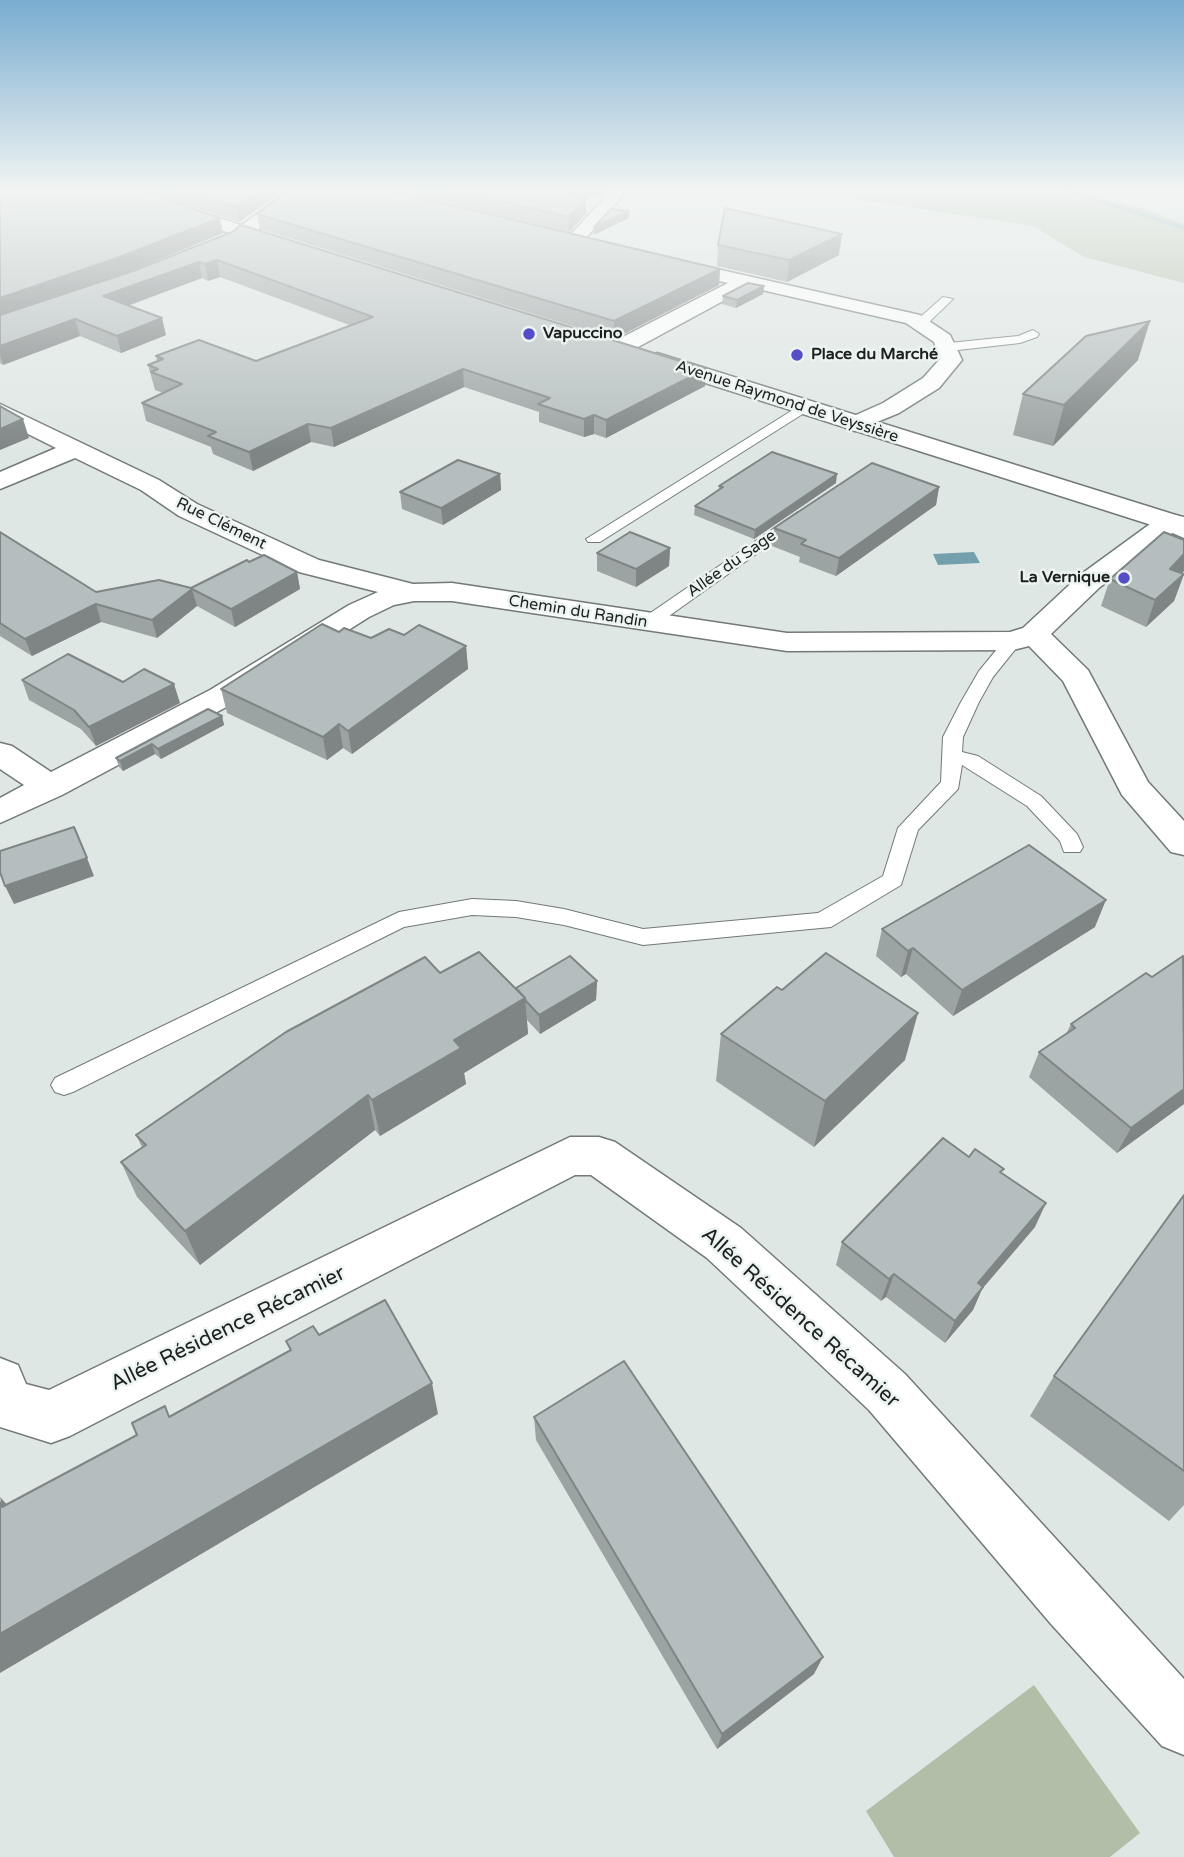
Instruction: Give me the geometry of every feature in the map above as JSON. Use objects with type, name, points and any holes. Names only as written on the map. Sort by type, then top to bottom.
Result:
[{"type":"street","points":[[725,278],[863,305],[921,323],[949,347],[951,360],[931,383],[891,408],[855,424]]},
{"type":"street","points":[[620,348],[744,282]]},
{"type":"street","name":"Avenue Raymond de Veyssière","points":[[598,341],[1179,526]]},
{"type":"street","name":"Rue Clément","points":[[0,411],[150,485],[188,510],[309,566],[414,592]]},
{"type":"street","points":[[0,481],[77,448]]},
{"type":"street","points":[[1179,526],[1090,580],[1023,638],[1077,677],[1134,787],[1184,843]]},
{"type":"street","name":"Chemin du Randin","points":[[0,812],[220,697],[359,611],[384,599],[414,592],[452,592],[787,642],[1023,638]]},
{"type":"street","points":[[0,753],[50,787]]},
{"type":"street","name":"Allée Résidence Récamier","points":[[0,1383],[6,1404],[51,1417],[569,1156],[599,1156],[724,1243],[887,1392],[977,1491],[1090,1623],[1184,1724]]},
{"type":"lane","points":[[921,323],[947,299]]},
{"type":"lane","points":[[949,347],[1020,339],[1033,334]]},
{"type":"lane","points":[[594,539],[804,407]]},
{"type":"lane","name":"Allée du Sage","points":[[649,622],[816,504]]},
{"type":"lane","points":[[64,1086],[400,920],[472,907],[516,908],[643,937],[823,921],[893,880],[908,828],[951,784],[953,737],[970,702],[985,676],[1023,638]]},
{"type":"lane","points":[[952,757],[971,760],[1034,801],[1070,839],[1072,847]]},
{"type":"green space","points":[[1163,278],[1184,278],[1184,283]]},
{"type":"green space","points":[[1034,1685],[1140,1833],[1110,1857],[894,1857],[866,1811]]},
{"type":"water","points":[[974,552],[980,563],[938,565],[933,554]]},
{"type":"building","points":[[0,278],[59,278],[0,298]]},
{"type":"building","points":[[113,278],[155,278],[103,296],[162,318],[117,336],[75,319],[0,346],[0,315]]},
{"type":"building","points":[[265,278],[411,278],[706,369],[606,420],[594,415],[584,419],[538,404],[550,398],[463,369],[331,428],[308,424],[249,452],[208,436],[216,432],[142,403],[182,384],[151,372],[158,369],[148,365],[163,359],[156,356],[199,340],[256,361],[373,317]]},
{"type":"building","points":[[469,278],[702,278],[614,321]]},
{"type":"building","points":[[748,283],[764,286],[737,300],[723,296]]},
{"type":"building","points":[[1150,321],[1064,405],[1023,394],[1086,336]]},
{"type":"building","points":[[0,406],[23,419],[0,429]]},
{"type":"building","points":[[772,452],[837,474],[755,530],[695,506],[723,487],[719,486]]},
{"type":"building","points":[[458,460],[500,474],[441,508],[400,492]]},
{"type":"building","points":[[872,463],[939,487],[839,558],[801,544],[806,540],[774,528]]},
{"type":"building","points":[[0,532],[96,592],[159,580],[191,588],[247,560],[249,562],[264,555],[297,572],[231,609],[192,589],[152,620],[96,604],[25,639],[0,623]]},
{"type":"building","points":[[630,532],[670,548],[636,569],[597,553]]},
{"type":"building","points":[[1164,532],[1184,540],[1184,554],[1170,569],[1184,574],[1155,600],[1110,579]]},
{"type":"building","points":[[322,624],[339,632],[344,628],[371,638],[389,629],[404,635],[419,625],[466,646],[348,731],[339,724],[323,737],[221,689]]},
{"type":"building","points":[[68,654],[123,682],[144,669],[174,684],[89,727],[74,710],[22,680]]},
{"type":"building","points":[[208,709],[222,716],[158,749],[152,744],[120,761],[116,758]]},
{"type":"building","points":[[74,827],[87,858],[5,886],[0,872],[0,851]]},
{"type":"building","points":[[1029,845],[1106,900],[962,990],[913,948],[908,951],[882,929]]},
{"type":"building","points":[[479,952],[525,998],[454,1040],[461,1048],[372,1100],[368,1095],[185,1231],[121,1162],[146,1145],[136,1135],[286,1032],[425,957],[440,973]]},
{"type":"building","points":[[826,953],[918,1013],[825,1101],[721,1034],[777,987],[782,990]]},
{"type":"building","points":[[570,956],[597,981],[539,1015],[516,988]]},
{"type":"building","points":[[1183,956],[1184,1089],[1131,1128],[1039,1052],[1075,1028],[1071,1024],[1146,973],[1152,977]]},
{"type":"building","points":[[943,1138],[969,1157],[975,1149],[1004,1169],[1000,1172],[1046,1203],[978,1283],[983,1287],[955,1321],[894,1274],[889,1279],[842,1242]]},
{"type":"building","points":[[1184,1195],[1184,1471],[1054,1376]]},
{"type":"building","points":[[385,1300],[432,1383],[0,1634],[0,1502],[2,1507],[137,1435],[132,1423],[165,1406],[169,1417],[291,1350],[286,1341],[313,1326],[319,1335]]},
{"type":"building","points":[[624,1361],[823,1657],[722,1734],[534,1417]]},
{"type":"place","name":"Vapuccino","points":[[529,334]]},
{"type":"place","name":"Place du Marché","points":[[797,355]]},
{"type":"place","name":"La Vernique","points":[[1124,578]]}]
